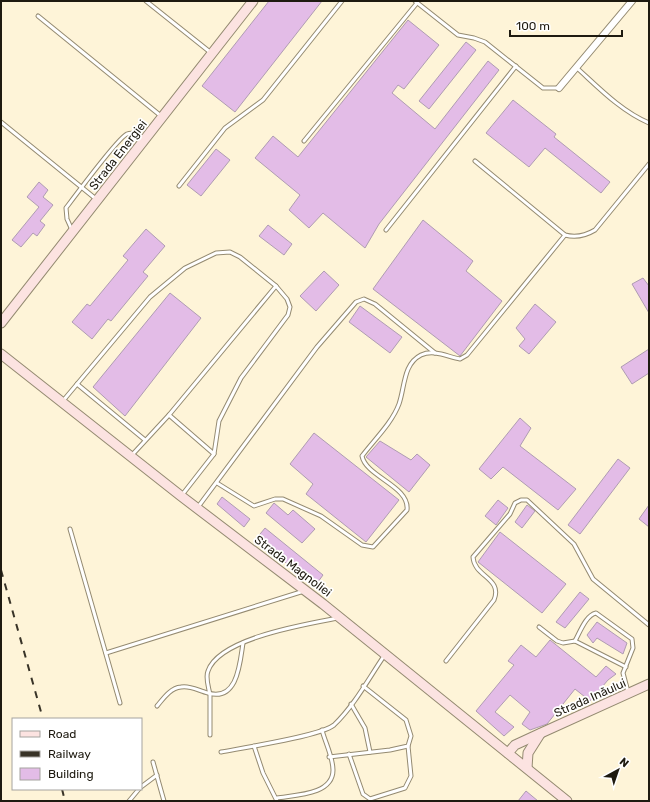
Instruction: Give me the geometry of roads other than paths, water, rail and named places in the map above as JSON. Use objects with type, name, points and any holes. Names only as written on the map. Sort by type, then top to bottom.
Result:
[{"type":"main road","name":"Strada Energiei","points":[[1,323],[72,230],[98,200],[253,1]]},
{"type":"main road","name":"Strada Magnoliei","points":[[1,354],[197,509],[306,591],[567,801]]},
{"type":"main road","name":"Strada Inăului","points":[[508,752],[515,745],[649,684]]},
{"type":"main road","points":[[527,768],[527,758],[530,747],[541,733]]},
{"type":"street","points":[[559,88],[632,1]]},
{"type":"lane","points":[[146,1],[212,54]]},
{"type":"lane","points":[[179,186],[225,128],[262,100],[342,1]]},
{"type":"lane","points":[[304,141],[416,2],[458,35],[485,42],[543,88],[559,88]]},
{"type":"lane","points":[[38,16],[162,117]]},
{"type":"lane","points":[[386,230],[516,66]]},
{"type":"lane","points":[[577,68],[613,100],[637,118],[649,123]]},
{"type":"lane","points":[[1,122],[98,200]]},
{"type":"lane","points":[[72,230],[67,219],[66,208],[123,137],[134,133],[146,138]]},
{"type":"lane","points":[[475,161],[565,235],[573,237],[587,235],[595,230],[649,164]]},
{"type":"lane","points":[[216,483],[254,506],[275,499],[283,499],[322,516],[362,545],[373,547],[407,510],[408,505],[404,496],[366,464],[362,456],[393,416],[400,403],[407,369],[420,356],[435,353],[460,359],[467,355],[565,235]]},
{"type":"lane","points":[[62,402],[150,297],[185,268],[216,253],[230,252],[240,256],[276,286],[287,299],[290,307],[288,315],[241,378],[219,421],[214,454],[181,496]]},
{"type":"lane","points":[[131,456],[169,415],[276,286]]},
{"type":"lane","points":[[197,509],[317,346],[356,302],[364,299],[375,304],[435,353]]},
{"type":"lane","points":[[77,384],[145,440]]},
{"type":"lane","points":[[169,415],[214,454]]},
{"type":"lane","points":[[446,661],[494,600],[497,594],[496,588],[491,581],[476,568],[473,557],[510,514],[515,503],[521,500],[527,500],[574,544],[593,579],[649,625]]},
{"type":"lane","points":[[70,529],[120,703]]},
{"type":"lane","points":[[106,653],[306,591]]},
{"type":"lane","points":[[575,641],[588,618],[592,614],[596,613],[632,639],[633,648],[623,678],[628,694]]},
{"type":"lane","points":[[210,735],[210,694],[207,672],[212,661],[243,643],[284,629],[340,618]]},
{"type":"lane","points":[[539,627],[557,641],[563,643],[575,641],[626,668]]},
{"type":"lane","points":[[157,706],[169,693],[180,686],[210,694],[221,693],[233,686],[238,673],[243,643]]},
{"type":"lane","points":[[221,752],[254,746],[333,726],[351,704],[385,654]]},
{"type":"lane","points":[[349,754],[364,794],[370,799],[405,788],[411,776],[408,746],[411,736],[406,720],[363,686]]},
{"type":"lane","points":[[351,704],[365,728],[370,752]]},
{"type":"lane","points":[[254,746],[264,773],[277,800],[325,786],[332,778],[333,768],[322,730]]},
{"type":"lane","points":[[329,757],[408,746]]},
{"type":"lane","points":[[153,762],[164,801]]},
{"type":"lane","points":[[142,786],[157,775]]},
{"type":"lane","points":[[129,801],[138,790]]},
{"type":"railway","points":[[1,570],[43,718]]},
{"type":"railway","points":[[62,790],[65,801]]}]
